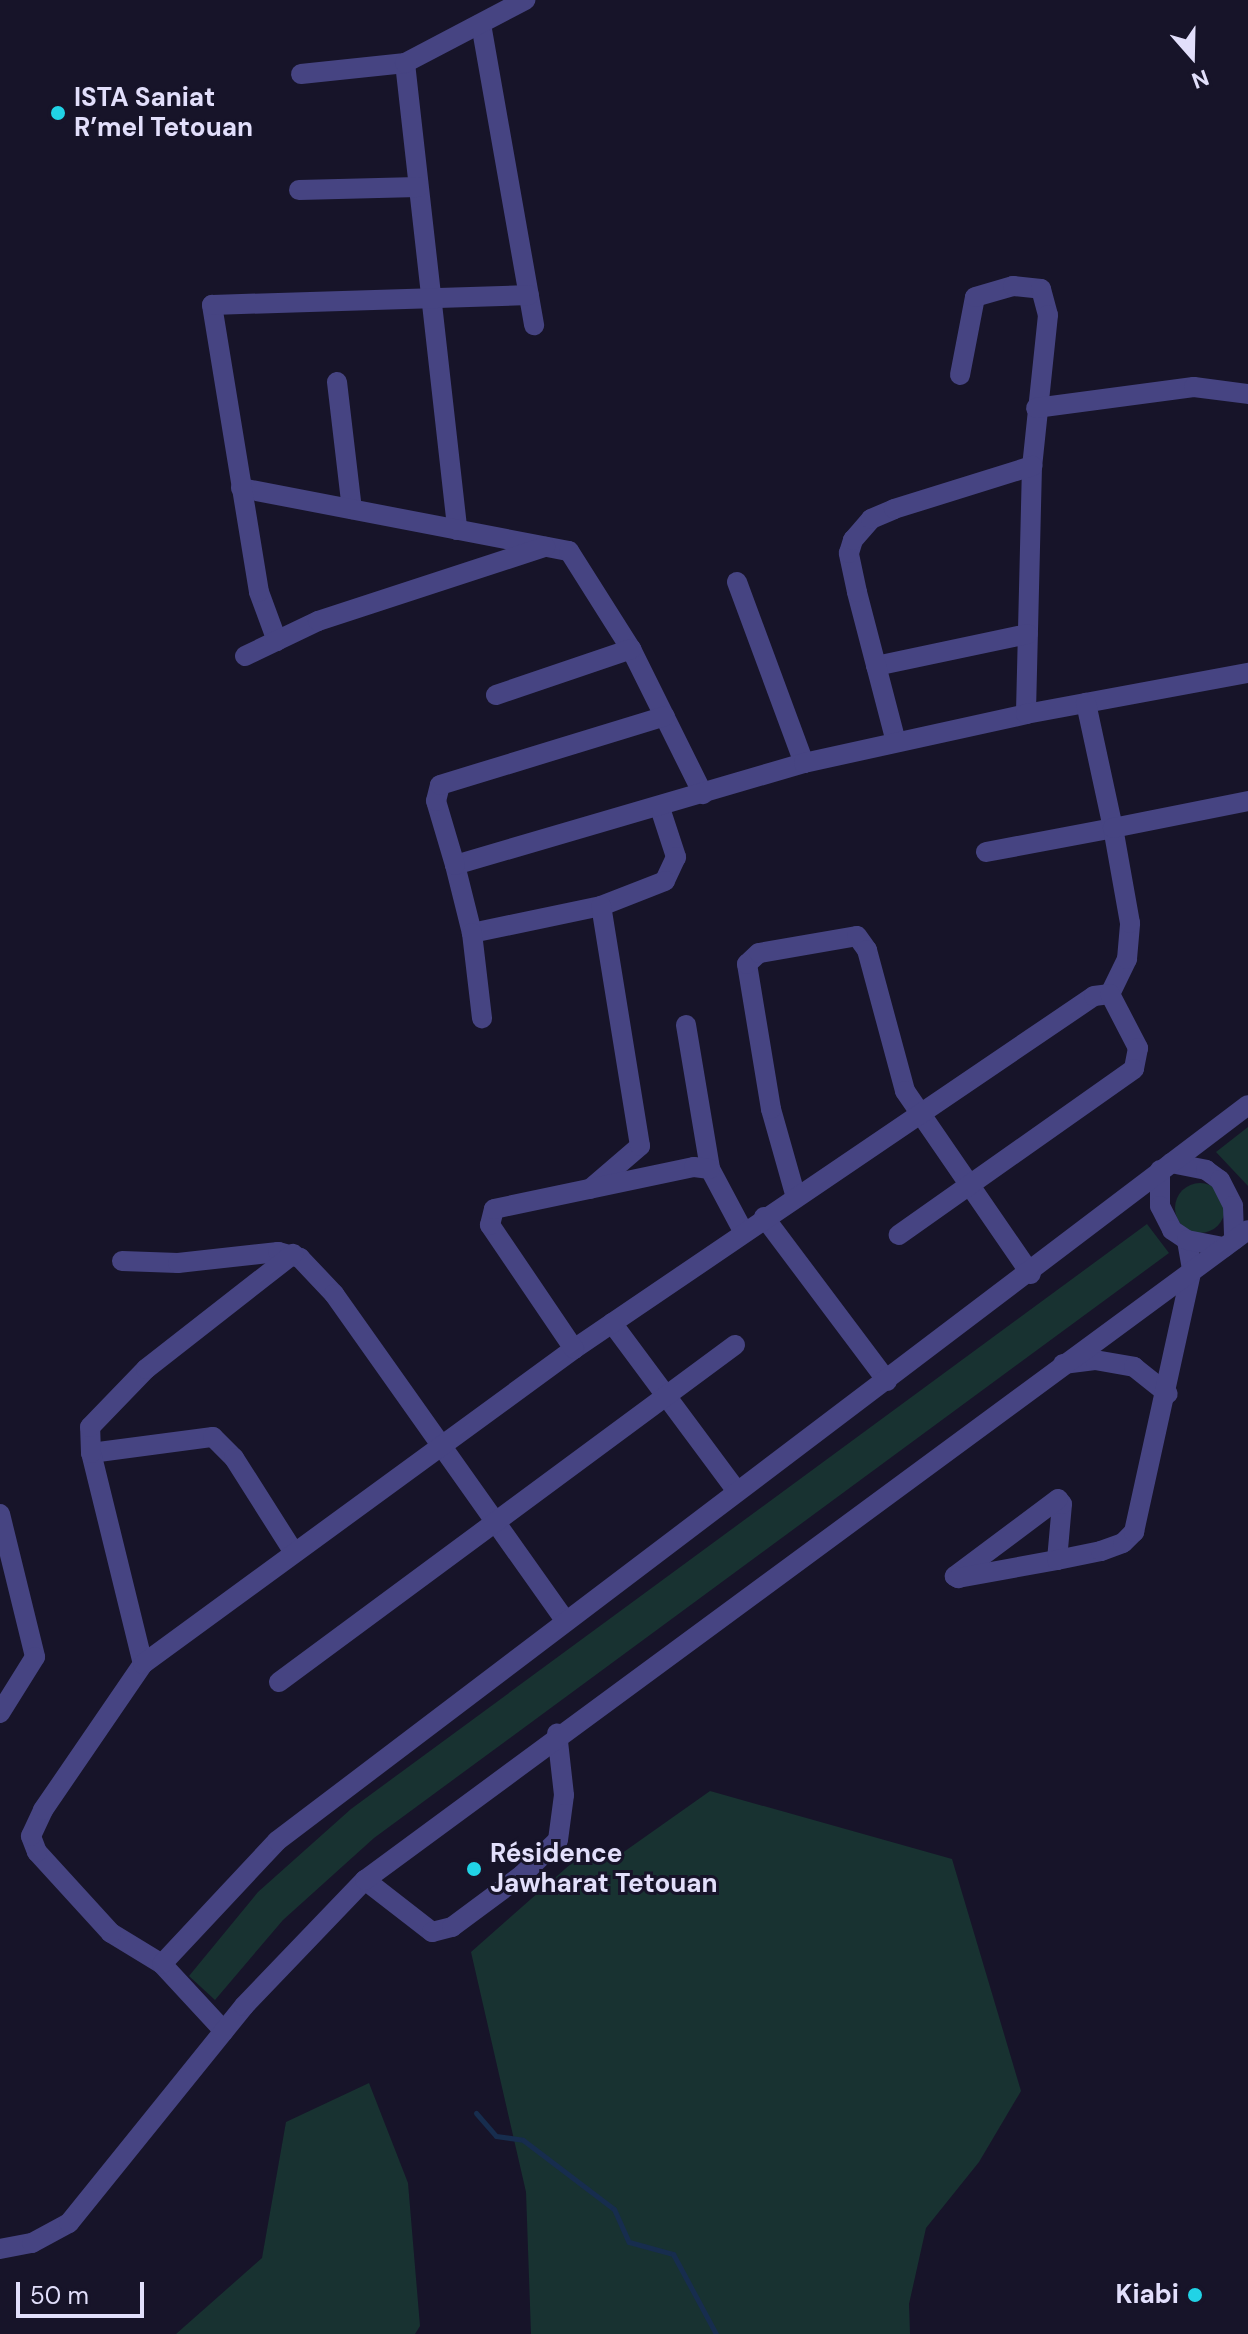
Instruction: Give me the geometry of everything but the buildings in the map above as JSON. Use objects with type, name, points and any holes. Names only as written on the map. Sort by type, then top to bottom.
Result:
[{"type":"street","points":[[301,74],[405,63],[525,0]]},
{"type":"street","points":[[481,24],[534,325]]},
{"type":"street","points":[[405,63],[457,530]]},
{"type":"street","points":[[299,190],[418,187]]},
{"type":"street","points":[[960,375],[975,297],[1013,286],[1041,289],[1048,315],[1032,466],[1026,714]]},
{"type":"street","points":[[277,641],[259,592],[212,305],[529,295]]},
{"type":"street","points":[[337,382],[352,509]]},
{"type":"street","points":[[1036,408],[1194,387],[1248,394]]},
{"type":"street","points":[[896,742],[849,553],[860,528],[894,509],[1032,466]]},
{"type":"street","points":[[241,488],[547,547],[575,556],[631,649],[703,794]]},
{"type":"street","points":[[245,656],[318,621],[547,547]]},
{"type":"street","points":[[737,582],[804,763]]},
{"type":"street","points":[[876,666],[1028,634]]},
{"type":"street","points":[[496,695],[631,649]]},
{"type":"street","points":[[455,865],[660,808],[804,763],[1026,714],[1248,673]]},
{"type":"street","points":[[1086,703],[1130,923],[1127,959],[1110,994]]},
{"type":"street","points":[[482,1018],[472,933],[436,801],[440,785],[665,716]]},
{"type":"street","points":[[986,852],[1248,801]]},
{"type":"street","points":[[472,933],[601,906],[652,887],[671,874],[676,857],[660,808]]},
{"type":"street","points":[[590,1189],[640,1146],[601,906]]},
{"type":"street","points":[[795,1194],[771,1109],[747,964],[755,953],[816,940],[861,939],[900,1079],[919,1114],[1031,1274]]},
{"type":"street","points":[[224,2031],[162,1964],[111,1933],[37,1852],[31,1836],[43,1810],[143,1664],[293,1551],[795,1194],[1094,996],[1110,994]]},
{"type":"street","points":[[899,1235],[1134,1069],[1138,1048],[1110,994]]},
{"type":"street","points":[[686,1025],[710,1169],[743,1231]]},
{"type":"street","points":[[162,1964],[277,1841],[564,1619],[1031,1274],[1248,1105]]},
{"type":"street","points":[[574,1349],[506,1252],[489,1216],[499,1207],[694,1167],[710,1169]]},
{"type":"street","points":[[1166,1167],[1206,1170],[1227,1187],[1233,1206],[1235,1239]]},
{"type":"street","points":[[1057,1560],[1062,1504],[1058,1499],[955,1576],[1057,1560],[1115,1547],[1134,1532],[1168,1394],[1192,1269],[1187,1240],[1162,1215],[1166,1167]]},
{"type":"street","points":[[764,1217],[887,1381]]},
{"type":"street","points":[[1187,1240],[1235,1239]]},
{"type":"street","points":[[0,2249],[32,2243],[69,2223],[279,1965],[365,1880],[557,1733],[1235,1239]]},
{"type":"street","points":[[122,1261],[293,1254],[334,1294],[438,1447],[564,1619]]},
{"type":"street","points":[[143,1664],[91,1453],[90,1427],[99,1412],[293,1254]]},
{"type":"street","points":[[612,1323],[736,1490]]},
{"type":"street","points":[[279,1682],[668,1399],[735,1345]]},
{"type":"street","points":[[1061,1364],[1095,1360],[1134,1367],[1168,1394]]},
{"type":"street","points":[[91,1453],[213,1437],[234,1458],[293,1551]]},
{"type":"street","points":[[0,1514],[5,1564],[35,1657],[0,1713]]},
{"type":"street","points":[[365,1880],[432,1932],[452,1927],[522,1875],[558,1840],[564,1795],[557,1733]]},
{"type":"green space","points":[[1248,1127],[1248,1186],[1216,1152]]},
{"type":"green space","points":[[1200,1183],[1218,1190],[1225,1208],[1218,1226],[1200,1233],[1182,1226],[1175,1208],[1182,1190]]},
{"type":"green space","points":[[1147,1224],[1169,1253],[374,1838],[283,1920],[215,2000],[189,1976],[258,1892],[351,1809]]},
{"type":"green space","points":[[710,1791],[952,1859],[1021,2091],[979,2162],[926,2228],[909,2304],[910,2334],[531,2334],[526,2192],[471,1952],[582,1854],[618,1856]]},
{"type":"green space","points":[[369,2083],[408,2183],[420,2326],[415,2334],[176,2334],[262,2258],[286,2122]]},
{"type":"waterway","points":[[476,2113],[496,2136],[523,2140],[614,2209],[629,2242],[673,2254],[716,2334]]},
{"type":"place","name":"ISTA Saniat R’mel Tetouan","points":[[58,113]]},
{"type":"place","name":"Résidence Jawharat Tetouan","points":[[474,1869]]},
{"type":"place","name":"Kiabi","points":[[1195,2295]]}]
